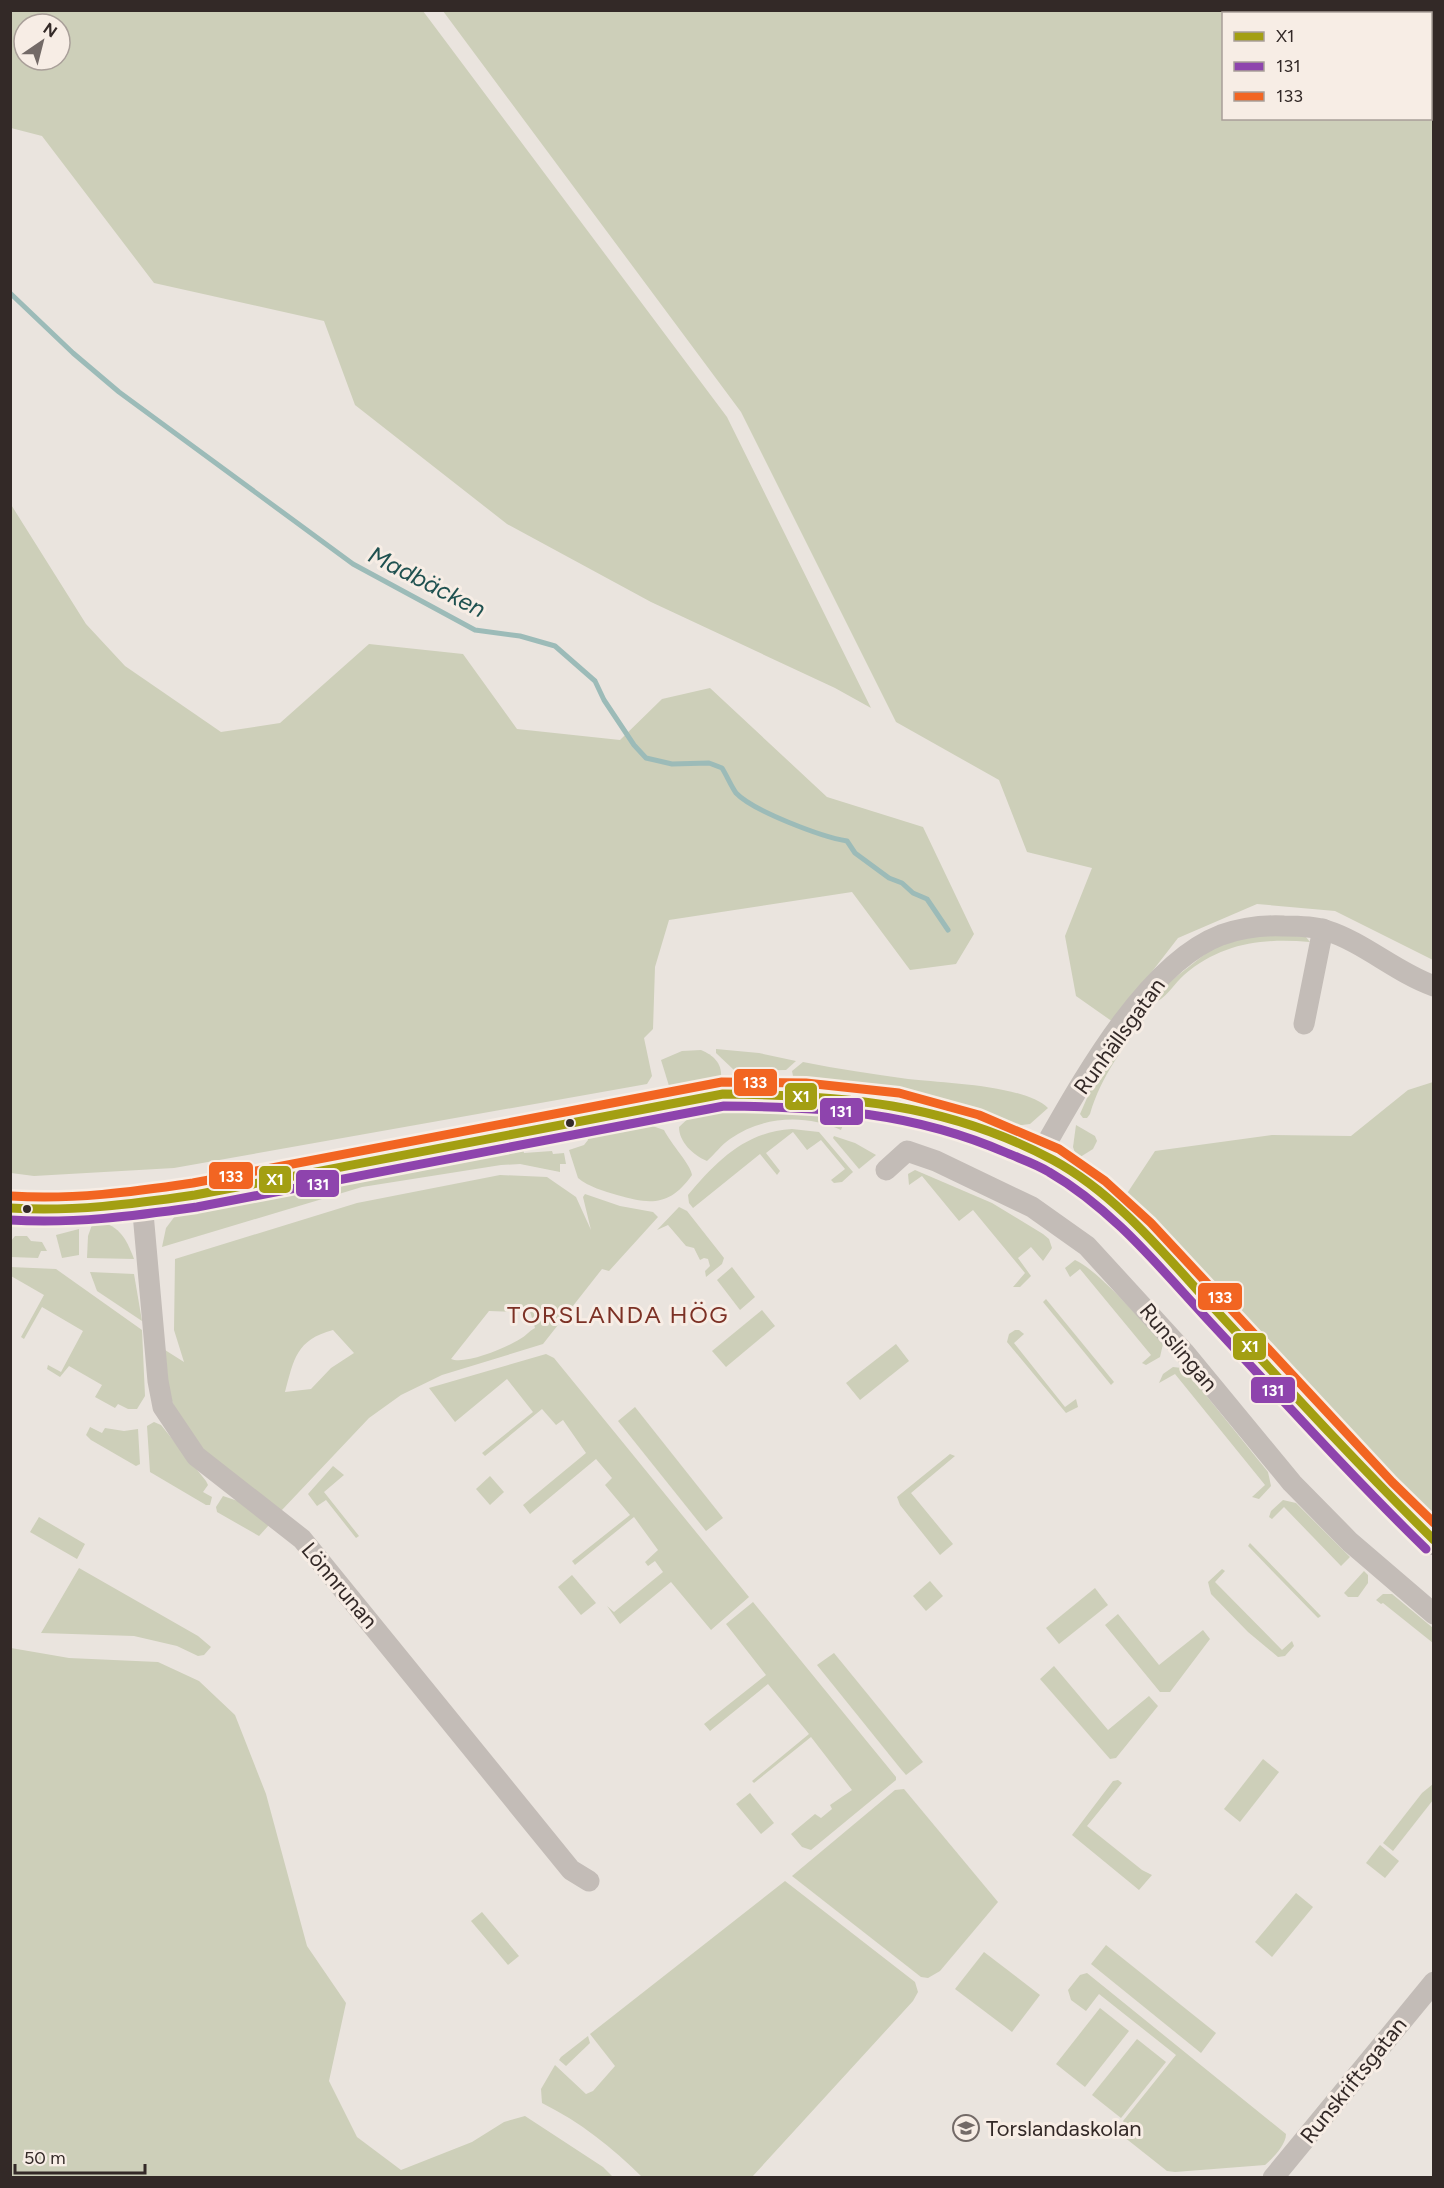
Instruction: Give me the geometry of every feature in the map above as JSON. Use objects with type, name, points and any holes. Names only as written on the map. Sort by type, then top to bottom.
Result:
[{"type":"street","name":"Runhällsgatan","points":[[1041,1153],[1107,1045],[1164,974],[1188,955],[1220,936],[1265,925],[1323,929],[1359,945],[1417,980],[1434,986]]},
{"type":"street","points":[[1304,1024],[1323,929]]},
{"type":"street","points":[[10,1208],[55,1211],[142,1202],[269,1182],[622,1111],[723,1094],[805,1095],[897,1105],[975,1126],[1041,1153],[1098,1190],[1143,1232],[1383,1490],[1434,1540]]},
{"type":"street","name":"Runslingan","points":[[886,1170],[907,1151],[936,1161],[1032,1207],[1087,1246],[1184,1352],[1292,1483],[1350,1542],[1434,1614]]},
{"type":"street","name":"Lönnrunan","points":[[142,1202],[158,1381],[163,1407],[177,1430],[196,1456],[302,1539],[571,1870],[589,1881]]},
{"type":"street","name":"Runskriftsgatan","points":[[1272,2178],[1434,1982]]},
{"type":"green space","points":[[10,11],[423,11],[727,417],[871,708],[835,688],[651,602],[507,524],[355,405],[324,321],[154,283],[42,136],[11,128]]},
{"type":"green space","points":[[443,11],[1433,11],[1433,960],[1335,911],[1257,904],[1178,938],[1113,1022],[1076,996],[1065,936],[1092,868],[1027,852],[999,780],[896,722],[741,412]]},
{"type":"green space","points":[[10,503],[86,624],[125,666],[221,732],[280,723],[369,644],[463,654],[517,729],[620,740],[662,699],[710,688],[827,797],[923,827],[974,934],[956,964],[910,970],[852,892],[669,920],[655,967],[653,1029],[644,1038],[652,1076],[647,1084],[174,1168],[34,1176],[11,1173]]},
{"type":"green space","points":[[1260,933],[1306,937],[1310,942],[1259,942],[1228,949],[1198,964],[1158,1001],[1158,991],[1214,947]]},
{"type":"green space","points":[[1145,1010],[1150,1011],[1108,1072],[1090,1114],[1087,1118],[1083,1118],[1080,1114],[1101,1066]]},
{"type":"green space","points":[[716,1049],[759,1053],[796,1061],[786,1070],[735,1071],[716,1053]]},
{"type":"green space","points":[[701,1050],[716,1060],[721,1077],[670,1089],[661,1060],[682,1051]]},
{"type":"green space","points":[[803,1062],[908,1079],[982,1086],[1021,1094],[1037,1100],[1048,1108],[1030,1124],[1015,1126],[915,1094],[793,1076],[792,1071]]},
{"type":"green space","points":[[1433,1082],[1433,1515],[1409,1496],[1124,1198],[1155,1151],[1272,1135],[1351,1136],[1408,1090]]},
{"type":"green space","points":[[754,1106],[848,1112],[841,1130],[813,1121],[799,1120],[784,1120],[756,1126],[730,1139],[707,1161],[692,1152],[681,1138],[679,1127],[695,1112]]},
{"type":"green space","points":[[641,1122],[664,1130],[691,1171],[692,1175],[676,1193],[659,1200],[640,1200],[602,1190],[578,1178],[569,1150],[584,1145],[588,1140],[587,1135]]},
{"type":"green space","points":[[1076,1125],[1095,1136],[1097,1141],[1093,1149],[1077,1159],[1073,1147]]},
{"type":"green space","points":[[792,1129],[819,1132],[853,1172],[842,1182],[834,1183],[831,1180],[845,1169],[821,1140],[807,1150],[793,1132],[766,1153],[780,1171],[777,1175],[760,1154],[693,1208],[689,1203],[688,1195],[733,1150],[760,1136]]},
{"type":"green space","points":[[834,1136],[855,1143],[876,1155],[859,1169],[833,1138]]},
{"type":"green space","points":[[523,1148],[524,1153],[552,1151],[553,1154],[564,1153],[566,1164],[560,1164],[560,1172],[520,1164],[501,1165],[362,1187],[162,1247],[166,1228],[181,1208],[466,1153]]},
{"type":"green space","points":[[915,1170],[992,1203],[1043,1234],[1049,1239],[1052,1248],[1043,1261],[1031,1247],[1018,1258],[1031,1276],[1020,1287],[1013,1287],[1025,1273],[973,1210],[959,1221],[922,1176],[909,1185],[908,1174]]},
{"type":"green space","points":[[500,1175],[547,1177],[576,1197],[591,1230],[583,1197],[585,1194],[620,1206],[653,1212],[658,1217],[609,1271],[602,1269],[543,1344],[442,1375],[401,1395],[369,1418],[281,1511],[205,1455],[176,1412],[169,1392],[165,1350],[184,1362],[174,1330],[175,1259],[357,1203]],"holes":[[[529,1308],[535,1328],[522,1338],[475,1358],[451,1359],[489,1311],[515,1312]],[[333,1330],[354,1353],[331,1368],[311,1389],[285,1392],[298,1352],[311,1339]]]},
{"type":"green space","points":[[679,1207],[687,1211],[724,1258],[722,1264],[706,1277],[705,1271],[710,1266],[708,1259],[700,1260],[694,1248],[686,1246],[668,1225],[657,1230]]},
{"type":"green space","points":[[93,1222],[115,1228],[128,1244],[134,1259],[87,1258],[88,1236]]},
{"type":"green space","points":[[79,1229],[79,1255],[62,1258],[56,1235]]},
{"type":"green space","points":[[15,1236],[27,1236],[31,1241],[42,1242],[47,1251],[41,1251],[38,1258],[11,1257],[11,1241]]},
{"type":"green space","points":[[1075,1260],[1108,1286],[1163,1344],[1160,1357],[1146,1365],[1142,1363],[1151,1355],[1080,1269],[1070,1277],[1065,1268]]},
{"type":"green space","points":[[10,1267],[56,1269],[142,1330],[145,1396],[137,1409],[128,1409],[118,1404],[115,1408],[95,1397],[102,1385],[69,1366],[60,1377],[47,1369],[48,1365],[61,1372],[83,1331],[42,1307],[24,1339],[21,1337],[44,1295],[11,1276]]},
{"type":"green space","points":[[732,1267],[755,1297],[740,1310],[717,1280]]},
{"type":"green space","points":[[90,1272],[134,1274],[142,1321],[97,1291]]},
{"type":"green space","points":[[1046,1299],[1114,1382],[1111,1385],[1043,1302]]},
{"type":"green space","points":[[762,1310],[775,1326],[726,1367],[712,1351]]},
{"type":"green space","points":[[1015,1330],[1024,1334],[1014,1343],[1065,1407],[1076,1399],[1078,1407],[1066,1413],[1007,1342],[1009,1334]]},
{"type":"green space","points":[[896,1344],[909,1361],[860,1400],[846,1383]]},
{"type":"green space","points":[[546,1354],[554,1358],[749,1597],[711,1630],[671,1582],[620,1624],[607,1606],[614,1612],[663,1572],[655,1561],[648,1566],[645,1562],[658,1550],[634,1517],[575,1565],[572,1561],[630,1515],[605,1485],[612,1478],[596,1459],[530,1514],[523,1505],[586,1453],[563,1420],[556,1425],[542,1409],[485,1456],[482,1453],[533,1412],[507,1379],[455,1422],[429,1388]]},
{"type":"green space","points":[[1173,1367],[1182,1368],[1188,1373],[1268,1472],[1271,1486],[1259,1499],[1252,1497],[1265,1485],[1175,1374],[1159,1383],[1163,1374]]},
{"type":"green space","points":[[635,1407],[723,1518],[706,1531],[618,1421]]},
{"type":"green space","points":[[154,1422],[161,1425],[206,1481],[208,1485],[203,1492],[212,1497],[210,1505],[206,1505],[150,1472],[147,1426]]},
{"type":"green space","points":[[90,1427],[102,1433],[105,1428],[124,1431],[138,1429],[140,1464],[136,1466],[91,1440],[86,1435]]},
{"type":"green space","points":[[950,1454],[955,1456],[911,1493],[953,1544],[940,1555],[900,1505],[897,1497]]},
{"type":"green space","points":[[333,1466],[344,1475],[324,1492],[359,1536],[356,1538],[326,1500],[317,1506],[308,1494]]},
{"type":"green space","points":[[490,1476],[504,1492],[490,1505],[476,1489]]},
{"type":"green space","points":[[223,1496],[244,1503],[269,1525],[259,1536],[217,1512],[216,1507]]},
{"type":"green space","points":[[1283,1500],[1296,1503],[1350,1557],[1341,1566],[1284,1507],[1272,1519],[1269,1517],[1271,1511]]},
{"type":"green space","points":[[39,1517],[85,1544],[77,1559],[30,1532]]},
{"type":"green space","points":[[1250,1543],[1321,1616],[1318,1618],[1248,1546]]},
{"type":"green space","points":[[79,1568],[198,1636],[211,1647],[204,1655],[198,1656],[177,1646],[134,1636],[41,1633]]},
{"type":"green space","points":[[1222,1569],[1225,1571],[1215,1582],[1282,1650],[1292,1641],[1294,1646],[1285,1656],[1278,1657],[1248,1632],[1211,1594],[1208,1582]]},
{"type":"green space","points":[[1364,1571],[1368,1575],[1368,1583],[1358,1597],[1348,1597],[1344,1593]]},
{"type":"green space","points":[[572,1575],[596,1603],[581,1615],[558,1587]]},
{"type":"green space","points":[[930,1581],[943,1596],[926,1611],[913,1596]]},
{"type":"green space","points":[[1095,1588],[1108,1605],[1059,1644],[1046,1628]]},
{"type":"green space","points":[[1383,1594],[1392,1594],[1433,1628],[1433,1643],[1383,1603],[1376,1600]]},
{"type":"green space","points":[[753,1602],[896,1777],[896,1780],[811,1850],[802,1847],[791,1834],[815,1814],[821,1818],[832,1809],[830,1805],[852,1790],[811,1737],[754,1783],[752,1781],[809,1734],[768,1684],[710,1731],[704,1724],[766,1675],[726,1624]]},
{"type":"green space","points":[[1118,1614],[1159,1665],[1203,1630],[1210,1639],[1170,1692],[1160,1692],[1105,1625]]},
{"type":"green space","points":[[11,1648],[69,1658],[158,1662],[199,1681],[235,1715],[266,1794],[307,1946],[346,2003],[329,2081],[357,2137],[401,2170],[472,2142],[504,2122],[525,2116],[603,2167],[613,2177],[11,2177]]},
{"type":"green space","points":[[834,1653],[923,1762],[906,1775],[817,1665]]},
{"type":"green space","points":[[1054,1666],[1108,1730],[1149,1696],[1158,1706],[1116,1758],[1110,1759],[1040,1679]]},
{"type":"green space","points":[[1263,1759],[1279,1772],[1240,1822],[1224,1809]]},
{"type":"green space","points":[[1118,1780],[1122,1783],[1087,1826],[1142,1870],[1152,1875],[1139,1890],[1072,1835],[1113,1781]]},
{"type":"green space","points":[[1433,1784],[1433,1800],[1393,1851],[1383,1843],[1422,1793]]},
{"type":"green space","points":[[904,1789],[998,1902],[940,1971],[928,1978],[921,1977],[792,1876],[895,1790]]},
{"type":"green space","points":[[750,1793],[774,1823],[761,1834],[736,1804]]},
{"type":"green space","points":[[1380,1845],[1399,1861],[1385,1878],[1366,1863]]},
{"type":"green space","points":[[785,1881],[915,1982],[918,1992],[913,2001],[752,2177],[642,2177],[595,2136],[542,2103],[541,2089],[555,2065],[586,2094],[593,2091],[615,2066],[590,2034]]},
{"type":"green space","points":[[1296,1893],[1313,1907],[1272,1957],[1255,1942]]},
{"type":"green space","points":[[482,1912],[519,1956],[508,1965],[471,1921]]},
{"type":"green space","points":[[1106,1945],[1216,2033],[1201,2053],[1091,1964]]},
{"type":"green space","points":[[984,1952],[1040,1995],[1012,2032],[955,1989]]},
{"type":"green space","points":[[1087,1973],[1286,2134],[1281,2147],[1272,2159],[1265,2165],[1167,2171],[1119,2133],[1125,2124],[1123,2121],[1176,2055],[1099,1994],[1086,2011],[1071,2000],[1068,1990],[1080,1975]]},
{"type":"green space","points":[[1100,2008],[1129,2031],[1085,2087],[1056,2064]]},
{"type":"green space","points":[[588,2036],[590,2043],[566,2066],[559,2060],[561,2057]]},
{"type":"green space","points":[[1137,2039],[1166,2062],[1121,2118],[1092,2095]]},
{"type":"waterway","name":"Madbäcken","points":[[10,293],[73,353],[119,392],[353,564],[475,630],[520,636],[555,646],[595,681],[604,700],[634,745],[646,758],[672,764],[709,763],[722,768],[736,793],[757,808],[805,829],[847,841],[855,853],[889,878],[902,883],[913,893],[927,899],[948,930]]},
{"type":"transit line","name":"133","points":[[11,1196],[80,1196],[193,1183],[722,1082],[806,1083],[899,1093],[979,1115],[1059,1149],[1105,1181],[1151,1223],[1392,1482],[1434,1523]]},
{"type":"transit line","name":"X1","points":[[10,1208],[80,1208],[195,1195],[723,1094],[851,1100],[933,1114],[1013,1141],[1053,1160],[1076,1174],[1118,1207],[1434,1540]]},
{"type":"transit line","name":"131","points":[[10,1220],[81,1220],[197,1207],[724,1106],[833,1110],[903,1120],[972,1139],[1034,1164],[1094,1203],[1135,1241],[1316,1437],[1426,1549]]},
{"type":"place","name":"Torslandaskolan","points":[[966,2128]]},
{"type":"district","name":"TORSLANDA HÖG","points":[[618,1315]]}]
